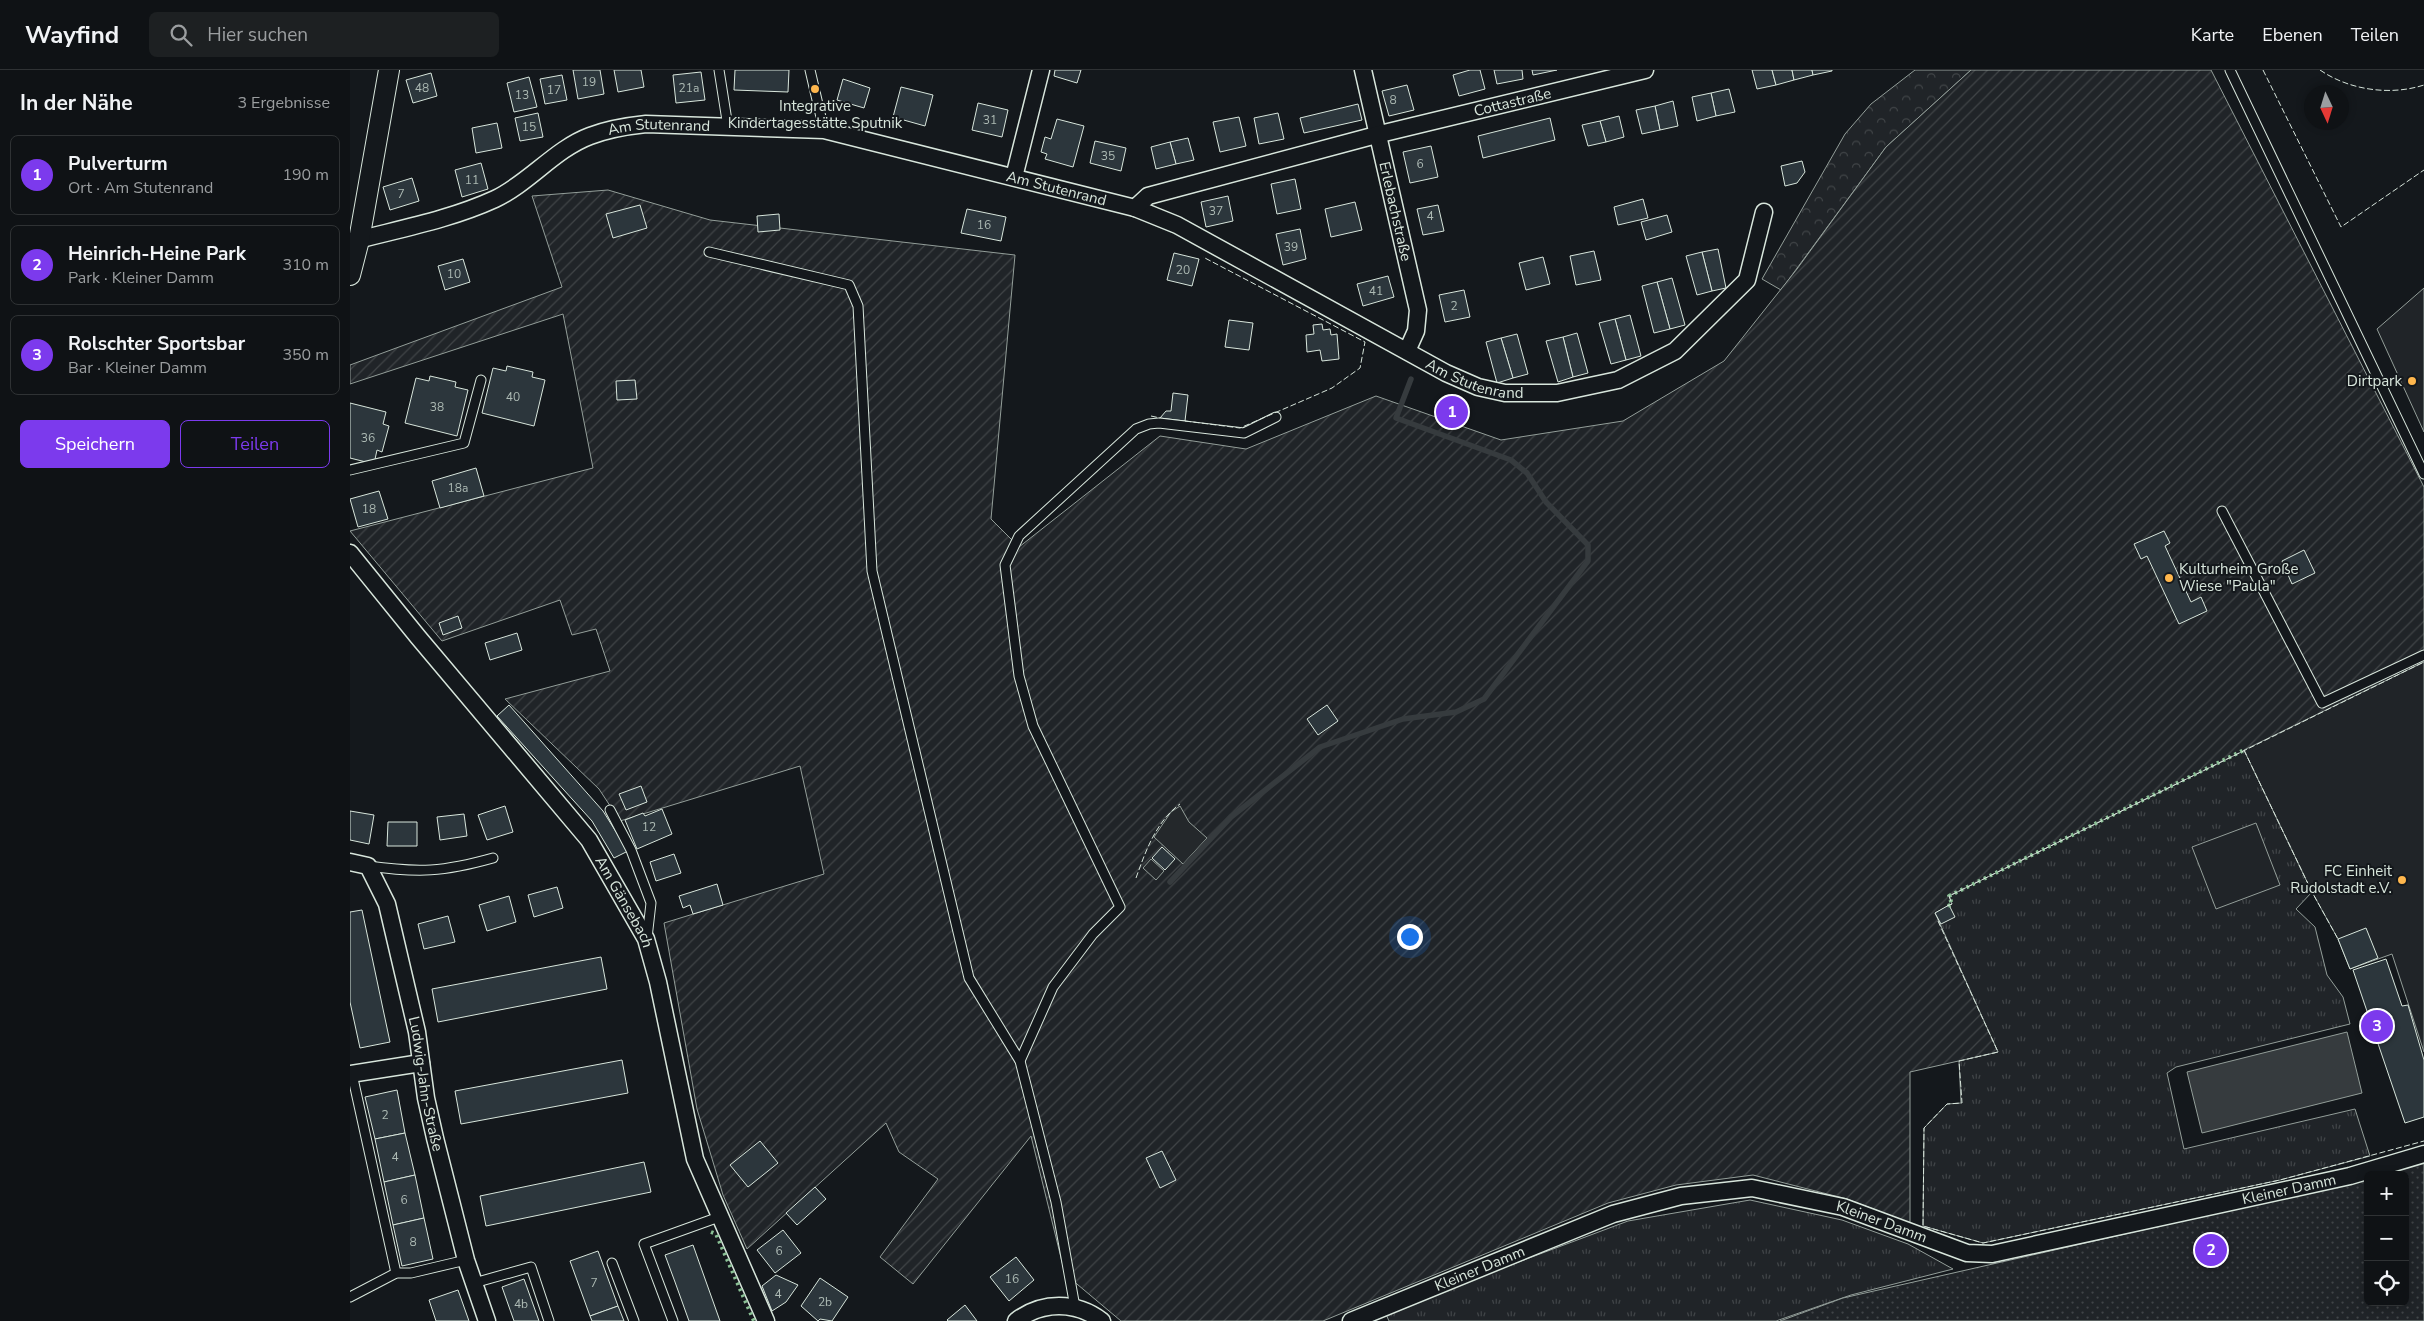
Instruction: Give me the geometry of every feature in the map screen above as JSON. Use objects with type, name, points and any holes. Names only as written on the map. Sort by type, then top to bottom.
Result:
[{"type":"street","points":[[350,275],[354,241],[389,70]]},
{"type":"street","points":[[1014,177],[1041,70]]},
{"type":"street","name":"Erlebachstraße","points":[[1364,70],[1380,134],[1418,310],[1416,331],[1407,351]]},
{"type":"street","name":"Cottastraße","points":[[1380,134],[1645,70]]},
{"type":"street","name":"Am Stutenrand","points":[[354,241],[391,233],[458,214],[497,198],[589,136],[621,127],[646,124],[824,130],[1135,208],[1177,225],[1446,373],[1478,387],[1505,393],[1557,393],[1618,380],[1675,351],[1747,280],[1764,212]]},
{"type":"street","points":[[1135,208],[1148,196],[1380,134]]},
{"type":"street","name":"Am Gänsebach","points":[[350,553],[589,840],[646,939],[658,982],[695,1159],[766,1321]]},
{"type":"street","points":[[350,862],[368,866]]},
{"type":"street","name":"Ludwig-Jahn-Straße","points":[[368,866],[387,904],[417,1032],[426,1098],[466,1260],[487,1321]]},
{"type":"street","points":[[351,1074],[421,1063]]},
{"type":"street","name":"Kleiner Damm","points":[[1351,1321],[1613,1214],[1681,1196],[1752,1188],[1843,1207],[1967,1253],[1992,1254],[2350,1176],[2424,1154]]},
{"type":"street","points":[[1016,1321],[1051,1305],[1075,1307],[1102,1321]]},
{"type":"lane","points":[[719,70],[728,127]]},
{"type":"lane","points":[[810,70],[824,130]]},
{"type":"lane","points":[[2230,70],[2424,474]]},
{"type":"lane","points":[[708,252],[849,284],[858,306],[872,571],[969,978],[1020,1061],[1056,1202],[1075,1307]]},
{"type":"lane","points":[[350,470],[464,443],[481,380]]},
{"type":"lane","points":[[1020,1061],[1053,987],[1093,934],[1120,907],[1033,726],[1019,676],[1005,564],[1020,536],[1136,429],[1149,424],[1159,423],[1244,433],[1276,417]]},
{"type":"lane","points":[[2222,511],[2322,703],[2424,655]]},
{"type":"lane","points":[[610,810],[631,850],[651,903],[646,939]]},
{"type":"lane","points":[[368,866],[405,871],[434,872],[493,858]]},
{"type":"lane","points":[[351,1074],[396,1273]]},
{"type":"lane","points":[[673,1321],[644,1244],[719,1217]]},
{"type":"lane","points":[[350,1298],[396,1273],[410,1273],[466,1260]]},
{"type":"lane","points":[[612,1263],[634,1321]]},
{"type":"lane","points":[[474,1283],[531,1267],[549,1321]]},
{"type":"green space","points":[[1915,70],[1971,70],[1886,147],[1781,290],[1762,279],[1845,134],[1871,104]]},
{"type":"green space","points":[[1971,70],[2211,70],[2424,487],[2424,662],[1949,896],[1952,904],[1935,913],[1998,1052],[1910,1072],[1910,1223],[1847,1199],[1753,1175],[1676,1185],[1608,1203],[1323,1321],[1121,1321],[1065,1274],[1031,1136],[913,1284],[880,1257],[938,1179],[899,1152],[886,1123],[747,1249],[723,1195],[697,1109],[664,923],[824,874],[800,766],[620,821],[599,789],[505,699],[610,671],[596,629],[572,635],[560,600],[442,641],[350,531],[593,468],[563,314],[350,384],[350,365],[562,287],[532,196],[608,190],[710,220],[1015,255],[991,519],[1019,547],[1160,436],[1246,449],[1376,396],[1501,440],[1623,421],[1724,361],[1797,269],[1886,147]]},
{"type":"green space","name":"Dirtpark","points":[[2424,288],[2424,432],[2377,329]]},
{"type":"green space","points":[[2424,662],[2424,1052],[2392,954],[2350,969],[2338,939],[2312,892],[2244,750]]},
{"type":"green space","points":[[2244,750],[2312,892],[2296,909],[2315,927],[2327,975],[2343,997],[2350,1024],[2176,1067],[2167,1073],[2184,1149],[2355,1109],[2370,1156],[2280,1180],[1983,1243],[1923,1226],[1924,1128],[1947,1104],[1961,1103],[1959,1061],[1998,1052],[1935,913],[1949,896]]},
{"type":"green space","points":[[2256,823],[2280,885],[2216,909],[2192,847]]},
{"type":"green space","points":[[2424,1160],[2424,1321],[1780,1321],[1843,1298],[2266,1202],[2364,1176],[2364,1306],[2409,1306],[2409,1171],[2383,1171]]},
{"type":"green space","points":[[1750,1200],[1842,1220],[1908,1244],[1953,1269],[1851,1295],[1776,1321],[1389,1321],[1385,1312],[1628,1221]]},
{"type":"shaded area","points":[[1180,806],[1189,822],[1207,838],[1183,864],[1154,837],[1171,812]]},
{"type":"shaded area","points":[[1151,859],[1164,871],[1156,880],[1143,868]]},
{"type":"shaded area","points":[[2347,1032],[2362,1093],[2202,1133],[2187,1072]]},
{"type":"building","points":[[573,70],[600,70],[604,94],[578,99]]},
{"type":"building","points":[[614,70],[641,70],[644,87],[618,92]]},
{"type":"building","points":[[735,70],[789,70],[788,92],[734,90]]},
{"type":"building","points":[[1055,70],[1081,70],[1077,83],[1054,76]]},
{"type":"building","points":[[1470,70],[1480,70],[1485,89],[1459,96],[1453,75]]},
{"type":"building","points":[[1494,70],[1522,70],[1523,79],[1497,84]]},
{"type":"building","points":[[1532,70],[1557,70],[1533,75]]},
{"type":"building","points":[[1752,70],[1772,70],[1776,85],[1757,89]]},
{"type":"building","points":[[1772,70],[1792,70],[1794,80],[1776,85]]},
{"type":"building","points":[[1792,70],[1812,70],[1813,75],[1794,80]]},
{"type":"building","points":[[1812,70],[1832,70],[1832,71],[1813,75]]},
{"type":"building","points":[[701,72],[705,100],[676,103],[673,75]]},
{"type":"building","points":[[431,73],[437,96],[413,103],[406,80]]},
{"type":"building","points":[[562,75],[567,100],[545,104],[540,79]]},
{"type":"building","points":[[529,77],[537,107],[514,112],[507,83]]},
{"type":"building","points":[[843,79],[870,88],[864,108],[837,100]]},
{"type":"building","points":[[1407,85],[1414,110],[1389,116],[1382,91]]},
{"type":"building","points":[[901,87],[933,95],[925,126],[893,117]]},
{"type":"building","points":[[1729,89],[1735,112],[1716,116],[1711,93]]},
{"type":"building","points":[[1711,93],[1716,116],[1697,121],[1692,97]]},
{"type":"building","points":[[1673,101],[1678,126],[1660,130],[1655,106]]},
{"type":"building","points":[[978,103],[1008,110],[1002,137],[972,130]]},
{"type":"building","points":[[1358,104],[1362,120],[1304,133],[1300,118]]},
{"type":"building","points":[[1655,106],[1660,130],[1642,134],[1636,110]]},
{"type":"building","points":[[538,113],[543,137],[520,141],[515,118]]},
{"type":"building","points":[[1278,113],[1284,139],[1259,144],[1254,118]]},
{"type":"building","points":[[1619,116],[1624,137],[1606,142],[1600,121]]},
{"type":"building","points":[[1239,117],[1246,146],[1220,152],[1213,122]]},
{"type":"building","points":[[1550,118],[1555,140],[1483,158],[1478,136]]},
{"type":"building","points":[[1057,119],[1084,126],[1073,167],[1045,159],[1047,154],[1041,152],[1045,137],[1051,139]]},
{"type":"building","points":[[1600,121],[1606,142],[1588,146],[1582,125]]},
{"type":"building","points":[[497,123],[502,148],[476,153],[472,128]]},
{"type":"building","points":[[1188,138],[1194,160],[1176,164],[1170,142]]},
{"type":"building","points":[[1095,141],[1126,148],[1121,171],[1090,163]]},
{"type":"building","points":[[1170,142],[1176,164],[1156,169],[1151,147]]},
{"type":"building","points":[[1431,146],[1438,177],[1410,183],[1403,152]]},
{"type":"building","points":[[1802,161],[1805,172],[1797,183],[1785,186],[1781,166]]},
{"type":"building","points":[[481,163],[488,189],[462,197],[455,170]]},
{"type":"building","points":[[412,178],[419,201],[390,210],[383,187]]},
{"type":"building","points":[[1295,179],[1301,209],[1277,214],[1271,184]]},
{"type":"building","points":[[1228,196],[1233,221],[1206,227],[1201,202]]},
{"type":"building","points":[[1643,199],[1648,218],[1618,225],[1614,207]]},
{"type":"building","points":[[1355,202],[1362,230],[1331,237],[1325,209]]},
{"type":"building","points":[[640,205],[647,228],[613,238],[606,214]]},
{"type":"building","points":[[1438,205],[1444,231],[1423,235],[1417,209]]},
{"type":"building","points":[[967,209],[1006,217],[1001,241],[961,233]]},
{"type":"building","points":[[779,214],[780,230],[758,232],[757,216]]},
{"type":"building","points":[[1667,215],[1672,232],[1646,240],[1641,222]]},
{"type":"building","points":[[1300,229],[1306,259],[1283,265],[1276,234]]},
{"type":"building","points":[[1718,249],[1726,288],[1712,291],[1702,252]]},
{"type":"building","points":[[1594,251],[1601,280],[1576,285],[1570,256]]},
{"type":"building","points":[[1702,252],[1712,291],[1697,295],[1686,256]]},
{"type":"building","points":[[1174,253],[1199,259],[1192,286],[1167,280]]},
{"type":"building","points":[[1543,257],[1550,284],[1526,290],[1519,263]]},
{"type":"building","points":[[463,259],[470,282],[445,290],[438,266]]},
{"type":"building","points":[[1388,276],[1394,297],[1363,306],[1357,284]]},
{"type":"building","points":[[1672,278],[1685,325],[1670,329],[1657,282]]},
{"type":"building","points":[[1657,282],[1670,329],[1654,333],[1642,286]]},
{"type":"building","points":[[1464,290],[1470,317],[1445,322],[1439,295]]},
{"type":"building","points":[[1630,315],[1641,356],[1626,360],[1615,319]]},
{"type":"building","points":[[1615,319],[1626,360],[1611,364],[1599,323]]},
{"type":"building","points":[[1229,320],[1253,323],[1249,350],[1225,347]]},
{"type":"building","points":[[1322,324],[1323,330],[1330,329],[1331,335],[1337,334],[1339,359],[1322,361],[1320,350],[1307,352],[1306,335],[1314,334],[1313,325]]},
{"type":"building","points":[[1577,333],[1588,373],[1573,377],[1563,337]]},
{"type":"building","points":[[1517,334],[1528,374],[1513,378],[1501,338]]},
{"type":"building","points":[[1563,337],[1573,377],[1558,382],[1546,341]]},
{"type":"building","points":[[1501,338],[1513,378],[1497,383],[1486,342]]},
{"type":"building","points":[[507,366],[533,372],[532,377],[545,380],[534,426],[482,413],[493,368],[506,371]]},
{"type":"building","points":[[430,376],[456,382],[455,387],[468,390],[457,436],[405,423],[416,378],[429,381]]},
{"type":"building","points":[[635,380],[637,399],[617,400],[616,381]]},
{"type":"building","points":[[1173,393],[1188,395],[1185,421],[1160,418],[1166,411],[1171,411]]},
{"type":"building","points":[[1447,402],[1462,406],[1457,422],[1442,417]]},
{"type":"building","points":[[350,403],[386,412],[383,424],[389,426],[382,452],[377,450],[374,464],[350,458]]},
{"type":"building","points":[[476,468],[484,496],[440,508],[432,481]]},
{"type":"building","points":[[379,491],[388,519],[358,527],[350,499]]},
{"type":"building","name":"Kulturheim Große Wiese \"Paula\"","points":[[2164,531],[2170,543],[2165,546],[2191,602],[2201,597],[2207,611],[2179,624],[2147,556],[2141,559],[2134,544]]},
{"type":"building","points":[[2304,550],[2315,573],[2292,584],[2282,561]]},
{"type":"building","points":[[458,616],[462,628],[443,635],[439,623]]},
{"type":"building","points":[[517,633],[522,650],[490,660],[485,643]]},
{"type":"building","points":[[509,705],[603,811],[628,851],[614,858],[592,821],[497,716]]},
{"type":"building","points":[[1327,705],[1338,721],[1318,735],[1307,719]]},
{"type":"building","points":[[641,786],[647,802],[626,810],[619,794]]},
{"type":"building","points":[[505,806],[513,832],[487,840],[478,815]]},
{"type":"building","points":[[662,809],[672,834],[637,849],[625,820],[643,813],[645,816]]},
{"type":"building","points":[[350,811],[374,815],[369,844],[350,840]]},
{"type":"building","points":[[464,814],[467,836],[440,840],[437,817]]},
{"type":"building","points":[[388,822],[417,822],[417,846],[387,846]]},
{"type":"building","points":[[1162,847],[1175,859],[1165,870],[1152,858]]},
{"type":"building","points":[[674,854],[681,873],[656,881],[650,862]]},
{"type":"building","points":[[717,884],[723,905],[693,914],[690,905],[683,908],[679,896]]},
{"type":"building","points":[[557,887],[563,908],[534,917],[528,895]]},
{"type":"building","points":[[509,896],[516,922],[487,931],[479,905]]},
{"type":"building","points":[[1949,905],[1955,917],[1941,924],[1935,913]]},
{"type":"building","points":[[362,910],[390,1042],[360,1048],[350,1002],[350,912]]},
{"type":"building","points":[[448,916],[455,942],[424,949],[418,924]]},
{"type":"building","points":[[2366,928],[2378,958],[2350,969],[2338,939]]},
{"type":"building","points":[[601,957],[607,989],[438,1022],[432,989]]},
{"type":"building","points":[[2386,959],[2402,1006],[2408,1005],[2424,1060],[2424,1117],[2405,1123],[2353,970]]},
{"type":"building","points":[[622,1060],[628,1093],[461,1124],[455,1091]]},
{"type":"building","points":[[397,1090],[405,1133],[375,1139],[365,1097]]},
{"type":"building","points":[[405,1133],[415,1175],[384,1182],[375,1139]]},
{"type":"building","points":[[760,1141],[778,1163],[748,1187],[730,1165]]},
{"type":"building","points":[[1162,1151],[1176,1180],[1160,1188],[1146,1158]]},
{"type":"building","points":[[644,1162],[651,1192],[486,1226],[480,1196]]},
{"type":"building","points":[[415,1175],[424,1218],[393,1225],[384,1182]]},
{"type":"building","points":[[815,1187],[826,1199],[797,1225],[786,1213]]},
{"type":"building","points":[[424,1218],[433,1259],[402,1266],[393,1225]]},
{"type":"building","points":[[783,1230],[801,1253],[775,1273],[757,1250]]},
{"type":"building","points":[[693,1245],[720,1321],[689,1321],[665,1255]]},
{"type":"building","points":[[598,1251],[618,1306],[590,1316],[570,1261]]},
{"type":"building","points":[[1016,1257],[1034,1280],[1009,1301],[990,1277]]},
{"type":"building","points":[[776,1275],[798,1285],[786,1302],[772,1311],[762,1286]]},
{"type":"building","points":[[820,1278],[848,1297],[832,1321],[820,1319],[818,1321],[801,1306]]},
{"type":"building","points":[[524,1279],[539,1321],[514,1321],[502,1287]]},
{"type":"building","points":[[458,1290],[469,1321],[436,1321],[429,1300]]},
{"type":"building","points":[[965,1305],[977,1321],[947,1320]]},
{"type":"building","points":[[618,1306],[624,1321],[592,1321],[590,1316]]},
{"type":"waterway","points":[[1170,882],[1231,817],[1320,747],[1403,719],[1456,712],[1484,699],[1588,561],[1588,545],[1546,502],[1527,473],[1511,460],[1396,418],[1411,379]]},
{"type":"hedge","points":[[1948,906],[1952,904],[1949,896],[2244,750]]},
{"type":"hedge","points":[[711,1232],[716,1234],[754,1321]]},
{"type":"fence","points":[[2263,70],[2341,227],[2424,170]]},
{"type":"fence","points":[[2320,70],[2344,82],[2370,89],[2397,90],[2424,85]]},
{"type":"fence","points":[[1185,421],[1240,428],[1332,388],[1360,368],[1365,342],[1203,257]]},
{"type":"fence","points":[[1151,416],[1160,418]]},
{"type":"fence","points":[[1947,906],[1952,904],[1949,896],[2424,662]]},
{"type":"fence","points":[[2244,750],[2312,892],[2338,939]]},
{"type":"fence","points":[[1136,878],[1148,847],[1158,828],[1164,819],[1180,804]]},
{"type":"fence","points":[[1938,921],[1998,1052],[1959,1061],[1962,1103],[1947,1104],[1924,1128],[1923,1226],[1983,1243],[2280,1180],[2424,1141]]},
{"type":"place","name":"Integrative Kindertagesstätte Sputnik","points":[[815,89]]},
{"type":"place","name":"Dirtpark","points":[[2412,381]]},
{"type":"place","name":"Pulverturm","points":[[1452,412]]},
{"type":"place","name":"Kulturheim Große Wiese \"Paula\"","points":[[2169,578]]},
{"type":"place","name":"FC Einheit Rudolstadt e.V.","points":[[2402,880]]},
{"type":"place","name":"Rolschter Sportsbar","points":[[2377,1026]]},
{"type":"place","name":"Heinrich-Heine Park","points":[[2211,1250]]}]
